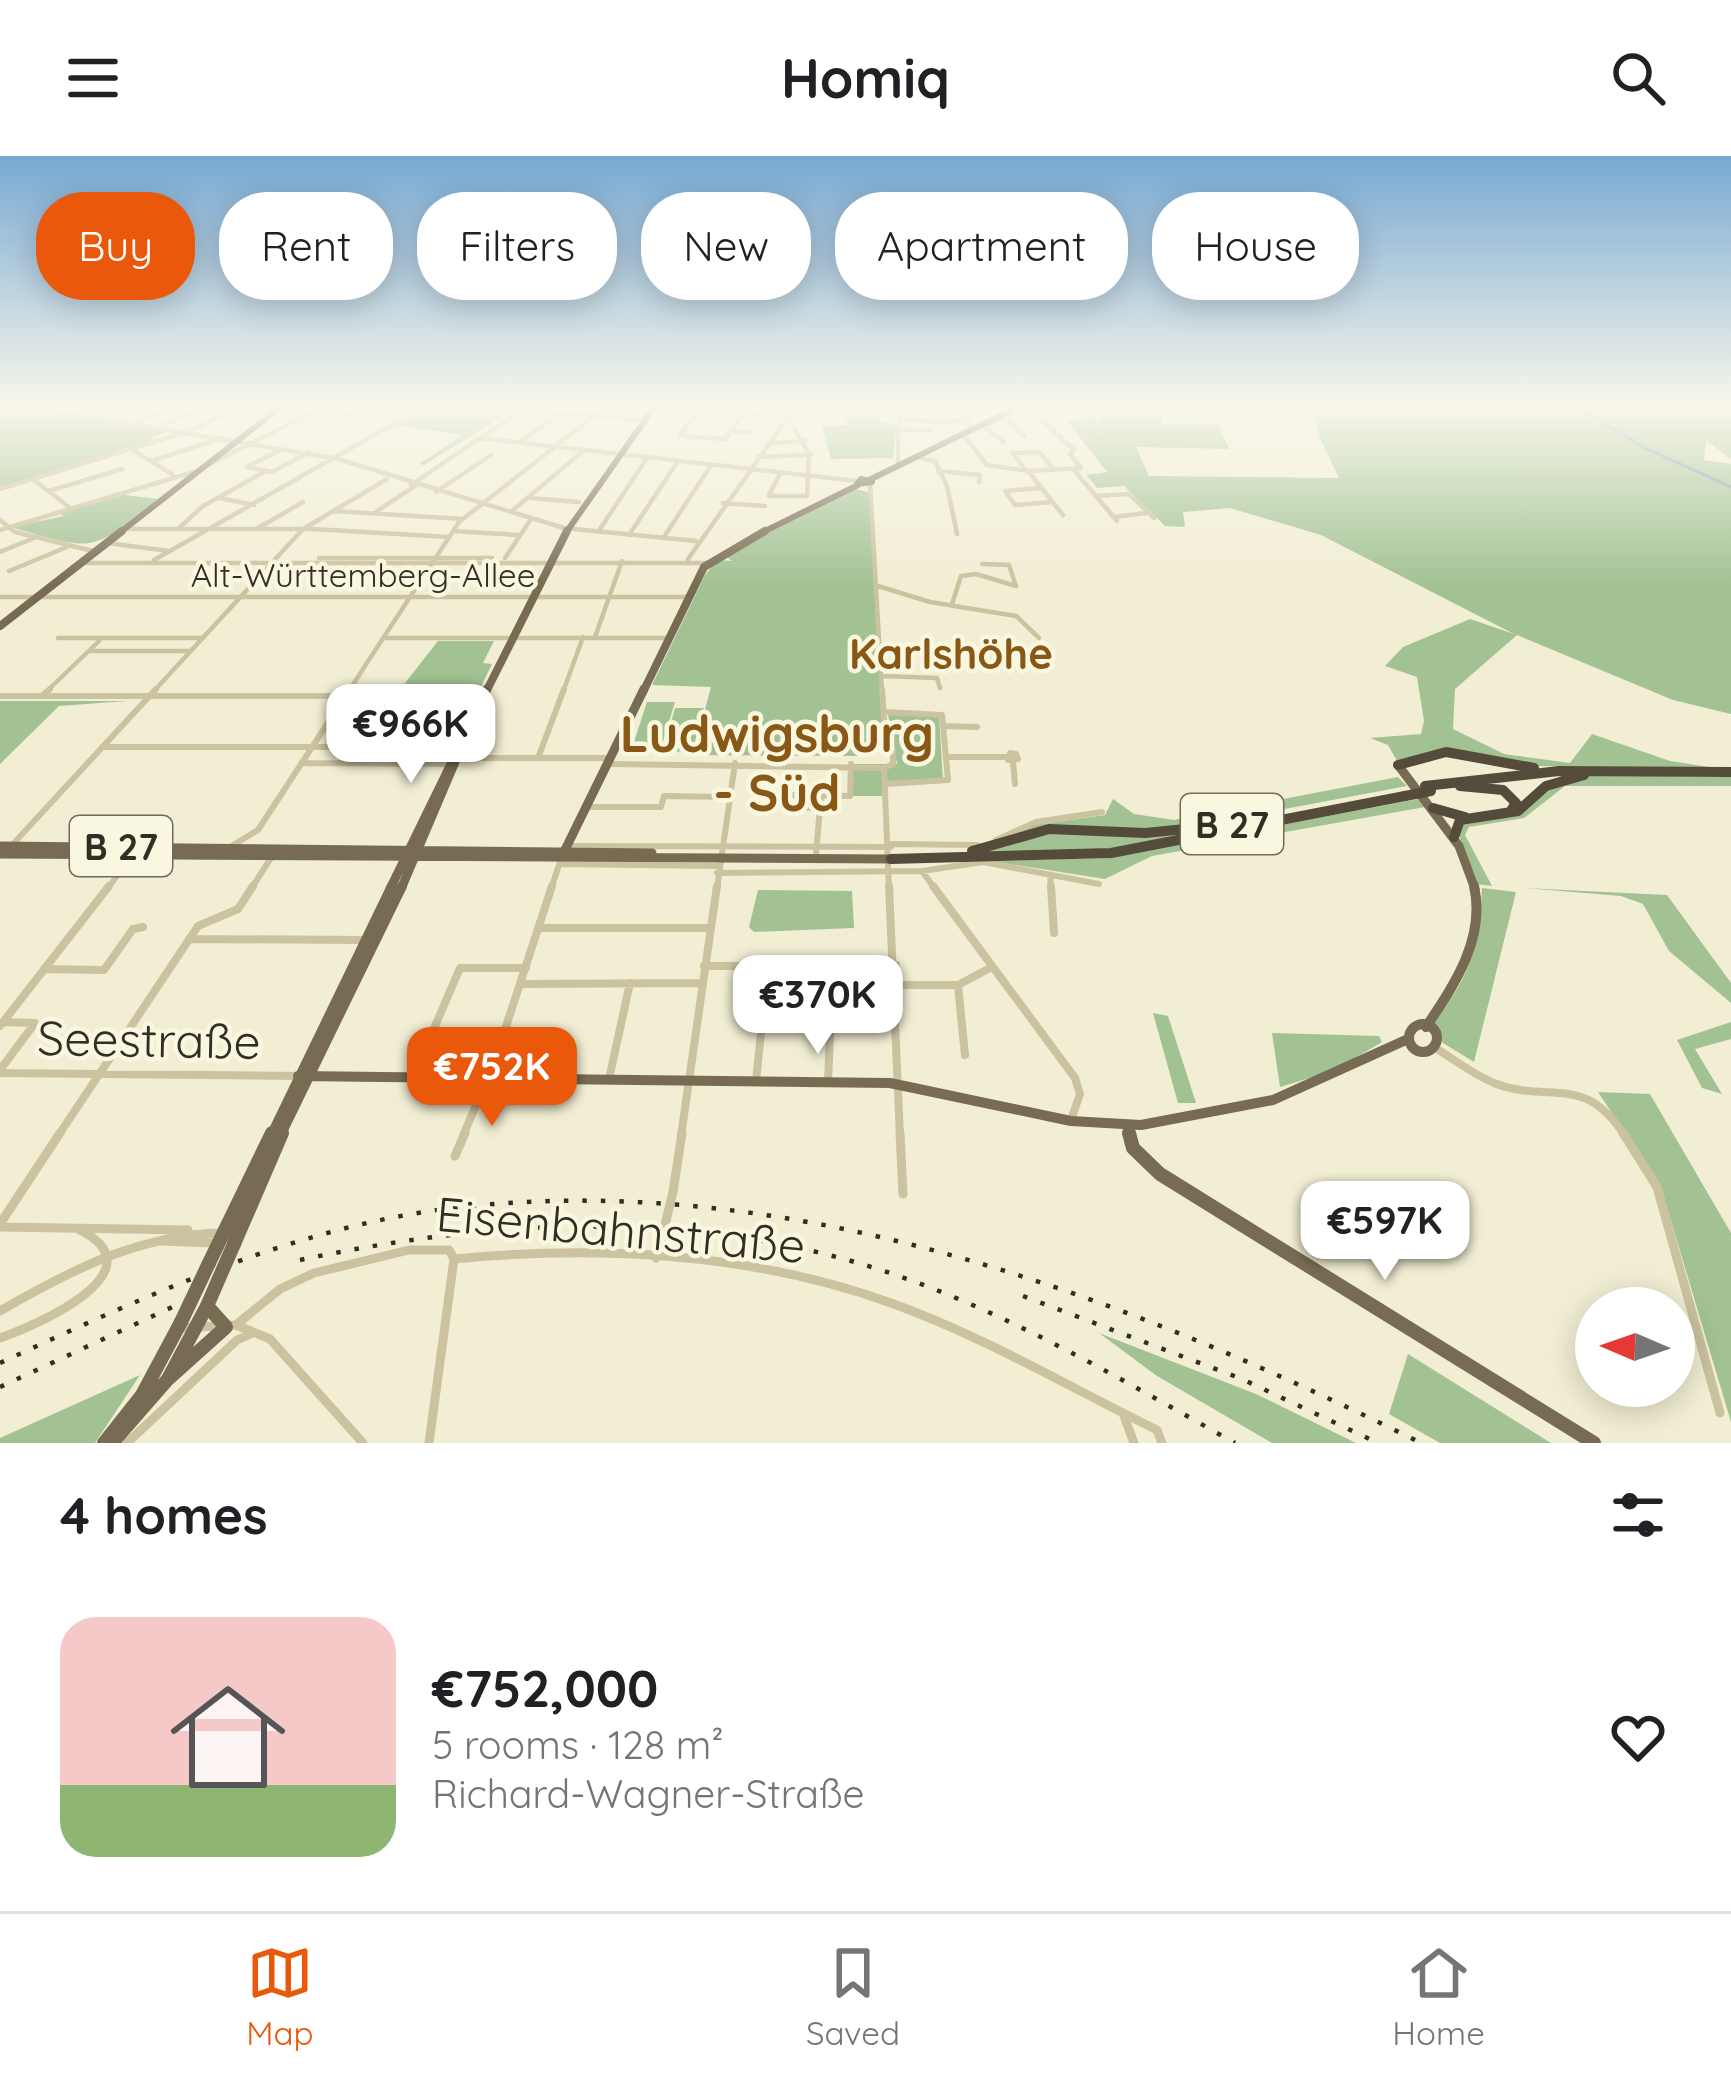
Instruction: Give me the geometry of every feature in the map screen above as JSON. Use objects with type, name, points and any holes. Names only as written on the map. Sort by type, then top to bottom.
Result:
[{"type":"highway","name":"B 27","points":[[1398,765],[1406,759],[1455,754],[1559,771]]},
{"type":"highway","points":[[1455,754],[1477,767],[1458,783]]},
{"type":"highway","name":"B 27","points":[[891,855],[1082,856],[1428,788],[1559,771],[1731,774]]},
{"type":"highway","name":"B 27","points":[[1458,783],[1584,775],[1731,774]]},
{"type":"highway","name":"B 27","points":[[1432,808],[1465,817],[1510,812],[1529,803],[1546,786],[1584,775]]},
{"type":"highway","name":"B 27","points":[[1458,783],[1503,790],[1516,803],[1510,812]]},
{"type":"highway","name":"B 27","points":[[891,855],[983,850],[1062,828],[1174,832],[1402,793]]},
{"type":"highway","points":[[1454,837],[1455,824],[1465,817]]},
{"type":"main road","points":[[0,626],[205,466]]},
{"type":"main road","points":[[304,1076],[342,1012],[548,560],[604,466]]},
{"type":"main road","points":[[563,855],[707,563],[896,466]]},
{"type":"main road","points":[[414,848],[447,764],[474,717]]},
{"type":"main road","points":[[108,1443],[185,1326],[207,1306],[230,1237],[304,1076],[324,1021],[462,758],[474,717]]},
{"type":"main road","points":[[1398,765],[1454,837],[1476,884],[1478,929],[1463,974],[1426,1027]]},
{"type":"main road","name":"B 27","points":[[3,851],[293,846],[719,860],[891,855]]},
{"type":"main road","name":"B 27","points":[[3,851],[273,854],[414,848]]},
{"type":"main road","name":"B 27","points":[[719,860],[816,851],[891,855]]},
{"type":"main road","points":[[342,1012],[397,882]]},
{"type":"main road","points":[[324,1021],[358,966]]},
{"type":"main road","points":[[1426,1027],[1438,1038],[1437,1049],[1422,1050],[1408,1040],[1408,1028],[1426,1027]]},
{"type":"main road","points":[[304,1076],[900,1084],[1068,1120],[1127,1125],[1274,1100],[1408,1040]]},
{"type":"main road","points":[[1127,1125],[1133,1148],[1148,1166],[1594,1443]]},
{"type":"main road","points":[[168,1379],[209,1263],[230,1237]]},
{"type":"main road","points":[[108,1443],[168,1379],[231,1326],[207,1306]]},
{"type":"street","points":[[0,489],[76,466]]},
{"type":"street","points":[[159,466],[172,474]]},
{"type":"street","points":[[0,530],[206,466]]},
{"type":"street","points":[[249,466],[269,471]]},
{"type":"street","points":[[176,530],[217,498],[279,466]]},
{"type":"street","points":[[153,560],[324,466]]},
{"type":"street","points":[[358,466],[564,528],[696,541]]},
{"type":"street","points":[[374,513],[440,466]]},
{"type":"street","points":[[436,492],[475,466]]},
{"type":"street","points":[[230,847],[258,830],[451,534],[463,519],[531,466]]},
{"type":"street","points":[[510,513],[566,466]]},
{"type":"street","points":[[598,532],[642,466]]},
{"type":"street","points":[[628,535],[675,466]]},
{"type":"street","points":[[663,538],[710,466]]},
{"type":"street","points":[[721,466],[857,483]]},
{"type":"street","points":[[688,558],[750,466]]},
{"type":"street","points":[[769,496],[807,496],[812,466]]},
{"type":"street","points":[[936,466],[947,486],[957,534]]},
{"type":"street","points":[[994,466],[1027,471],[1080,466]]},
{"type":"street","points":[[1023,466],[1063,515]]},
{"type":"street","points":[[1051,466],[1054,470]]},
{"type":"street","points":[[50,491],[122,469]]},
{"type":"street","points":[[1074,470],[1096,496],[1116,519],[1151,516],[1129,494],[1096,496]]},
{"type":"street","points":[[938,471],[980,476],[979,482]]},
{"type":"street","points":[[723,503],[764,508],[782,472]]},
{"type":"street","points":[[33,479],[69,507]]},
{"type":"street","points":[[3,851],[303,529],[390,479]]},
{"type":"street","points":[[870,482],[886,750]]},
{"type":"street","points":[[1041,488],[1005,491],[1015,506],[1052,502]]},
{"type":"street","points":[[217,498],[254,505]]},
{"type":"street","points":[[530,499],[579,502]]},
{"type":"street","points":[[255,530],[303,502]]},
{"type":"street","points":[[331,510],[463,519]]},
{"type":"street","points":[[505,558],[531,519]]},
{"type":"street","points":[[0,520],[37,537],[96,551]]},
{"type":"street","points":[[124,529],[517,535]]},
{"type":"street","points":[[0,552],[37,537]]},
{"type":"street","points":[[107,543],[169,551]]},
{"type":"street","points":[[9,572],[68,546]]},
{"type":"street","points":[[81,563],[688,558],[707,563]]},
{"type":"street","points":[[435,560],[688,558]]},
{"type":"street","points":[[595,638],[622,562]]},
{"type":"street","points":[[952,604],[961,576],[967,573],[983,575],[1001,587],[1016,586],[1009,566],[982,564]]},
{"type":"street","points":[[878,586],[1024,619],[1040,638]]},
{"type":"street","name":"Alt-Württemberg-Allee","points":[[0,597],[689,597]]},
{"type":"street","points":[[58,638],[203,638]]},
{"type":"street","points":[[42,696],[101,638]]},
{"type":"street","points":[[382,638],[669,638]]},
{"type":"street","points":[[538,758],[583,638]]},
{"type":"street","points":[[88,651],[191,651]]},
{"type":"street","points":[[882,676],[937,677],[940,688]]},
{"type":"street","points":[[0,696],[345,696]]},
{"type":"street","points":[[884,712],[942,715],[946,758],[945,784],[886,784]]},
{"type":"street","points":[[943,726],[977,727]]},
{"type":"street","points":[[102,747],[455,747]]},
{"type":"street","points":[[462,758],[882,767],[893,764],[892,750],[879,750],[882,767],[886,784],[891,855],[903,1193]]},
{"type":"street","points":[[946,758],[1009,759],[1015,784]]},
{"type":"street","points":[[656,1258],[673,1192],[735,763]]},
{"type":"street","points":[[302,764],[447,764]]},
{"type":"street","points":[[820,808],[787,808],[788,795],[850,796],[851,764]]},
{"type":"street","points":[[585,807],[662,807],[664,796],[729,797]]},
{"type":"street","points":[[816,851],[821,796]]},
{"type":"street","points":[[891,855],[979,845],[1036,822],[1102,812]]},
{"type":"street","points":[[258,830],[262,846],[273,854]]},
{"type":"street","points":[[1,1024],[134,854],[154,846]]},
{"type":"street","points":[[245,854],[262,846]]},
{"type":"street","points":[[0,1226],[198,926],[238,909],[273,854],[293,846]]},
{"type":"street","points":[[455,1156],[502,1040],[563,855]]},
{"type":"street","points":[[891,855],[922,871],[1080,1088],[1068,1120]]},
{"type":"street","points":[[922,871],[983,862],[1099,884]]},
{"type":"street","points":[[1050,874],[1054,933]]},
{"type":"street","points":[[44,969],[104,970],[133,929],[143,927]]},
{"type":"street","points":[[538,928],[708,928]]},
{"type":"street","points":[[189,939],[363,940]]},
{"type":"street","points":[[757,1081],[768,965]]},
{"type":"street","points":[[828,1081],[833,965]]},
{"type":"street","points":[[704,966],[896,965]]},
{"type":"street","points":[[896,986],[958,985],[992,967]]},
{"type":"street","points":[[413,1078],[460,968],[526,968]]},
{"type":"street","points":[[609,1079],[630,983]]},
{"type":"street","points":[[521,984],[702,983]]},
{"type":"street","points":[[958,985],[965,1055]]},
{"type":"street","points":[[0,1072],[35,1023],[1,1024]]},
{"type":"street","points":[[428,1039],[502,1040]]},
{"type":"street","points":[[1437,1049],[1496,1084],[1577,1092],[1608,1110],[1658,1187],[1720,1413]]},
{"type":"street","name":"Seestraße","points":[[0,1072],[304,1076]]},
{"type":"street","points":[[0,1226],[192,1231],[230,1237]]},
{"type":"street","points":[[0,1338],[72,1308],[93,1292],[104,1257],[98,1239],[76,1229]]},
{"type":"street","points":[[0,1311],[104,1257],[192,1231]]},
{"type":"street","points":[[161,1241],[190,1244],[230,1237]]},
{"type":"street","points":[[190,1244],[209,1263]]},
{"type":"street","name":"Eisenbahnstraße","points":[[231,1326],[280,1288],[314,1273],[432,1247],[449,1250],[454,1259],[656,1258],[822,1281],[887,1302],[1156,1430],[1162,1443]]},
{"type":"street","points":[[429,1443],[454,1259]]},
{"type":"street","points":[[185,1326],[231,1326],[270,1339],[362,1443]]},
{"type":"street","points":[[127,1443],[237,1340],[253,1333]]},
{"type":"street","points":[[1122,1413],[1134,1443]]},
{"type":"green space","points":[[0,466],[72,466],[0,488]]},
{"type":"green space","points":[[1102,466],[1145,466],[1149,476],[1339,478],[1333,466],[1731,466],[1731,714],[1673,700],[1517,635],[1455,689],[1453,729],[1504,754],[1570,763],[1592,734],[1670,761],[1716,768],[1535,766],[1452,751],[1397,761],[1388,745],[1370,738],[1421,734],[1424,721],[1417,677],[1385,666],[1403,647],[1470,619],[1514,634],[1321,535],[1230,508],[1183,512],[1185,527],[1165,526],[1124,486],[1097,488],[1086,475],[1107,472]]},
{"type":"green space","points":[[852,488],[872,493],[884,743],[869,756],[693,755],[711,687],[652,685],[705,575],[717,560],[732,561],[723,554]]},
{"type":"green space","points":[[116,494],[159,499],[119,530],[91,543],[60,541],[11,527],[64,516],[58,512]]},
{"type":"green space","points":[[438,641],[494,641],[483,663],[492,664],[454,742],[394,742],[411,726],[377,723],[389,703],[375,703],[377,692],[398,692]]},
{"type":"green space","points":[[0,701],[127,701],[59,706],[0,764]]},
{"type":"green space","points":[[647,702],[675,702],[661,748],[632,748]]},
{"type":"green space","points":[[675,708],[704,708],[692,752],[663,751]]},
{"type":"green space","points":[[888,714],[939,716],[943,781],[886,784],[887,796],[850,796],[851,764],[897,764]]},
{"type":"green space","points":[[1584,775],[1731,777],[1731,786],[1565,786],[1524,818],[1469,827],[1465,835],[1492,886],[1476,884],[1455,824],[1518,811],[1538,794]]},
{"type":"green space","points":[[1398,777],[1407,786],[1178,829],[1016,834],[1034,825],[1105,815],[1113,799],[1134,814],[1174,820]]},
{"type":"green space","points":[[1418,799],[1425,807],[1152,856],[1105,879],[990,861],[1107,858]]},
{"type":"green space","points":[[1215,832],[1081,853],[980,854],[1042,834]]},
{"type":"green space","points":[[1482,888],[1516,892],[1474,1062],[1443,1043],[1431,1025],[1470,961]]},
{"type":"green space","points":[[1523,888],[1667,895],[1731,983],[1731,1003],[1669,951],[1643,904],[1621,896]]},
{"type":"green space","points":[[758,890],[852,891],[854,928],[754,932],[749,927]]},
{"type":"green space","points":[[1153,1013],[1168,1016],[1196,1103],[1178,1103]]},
{"type":"green space","points":[[1731,1022],[1731,1039],[1695,1049],[1722,1094],[1702,1088],[1677,1040]]},
{"type":"green space","points":[[1272,1033],[1379,1036],[1382,1042],[1333,1071],[1280,1087]]},
{"type":"green space","points":[[1598,1092],[1650,1094],[1731,1233],[1731,1422],[1695,1301],[1695,1287],[1691,1287],[1661,1187]]},
{"type":"green space","points":[[1099,1333],[1256,1394],[1356,1443],[1272,1443],[1157,1376]]},
{"type":"green space","points":[[1408,1354],[1551,1443],[1440,1443],[1389,1414]]},
{"type":"green space","points":[[140,1375],[95,1443],[0,1443],[0,1438]]},
{"type":"waterway","points":[[1685,466],[1731,487]]},
{"type":"railway","points":[[0,1363],[217,1269],[329,1232],[387,1219],[445,1209],[572,1201],[699,1207],[824,1225],[948,1254],[1071,1293],[1190,1338],[1421,1443]]},
{"type":"railway","points":[[300,1260],[449,1235],[523,1229],[598,1226],[746,1238],[820,1253],[938,1290],[1067,1351],[1235,1443]]},
{"type":"railway","points":[[0,1387],[196,1296]]},
{"type":"railway","points":[[1023,1296],[1242,1379],[1378,1443]]},
{"type":"district","name":"Karlshöhe","points":[[951,653]]},
{"type":"district","name":"Ludwigsburg - Süd","points":[[777,762]]}]
